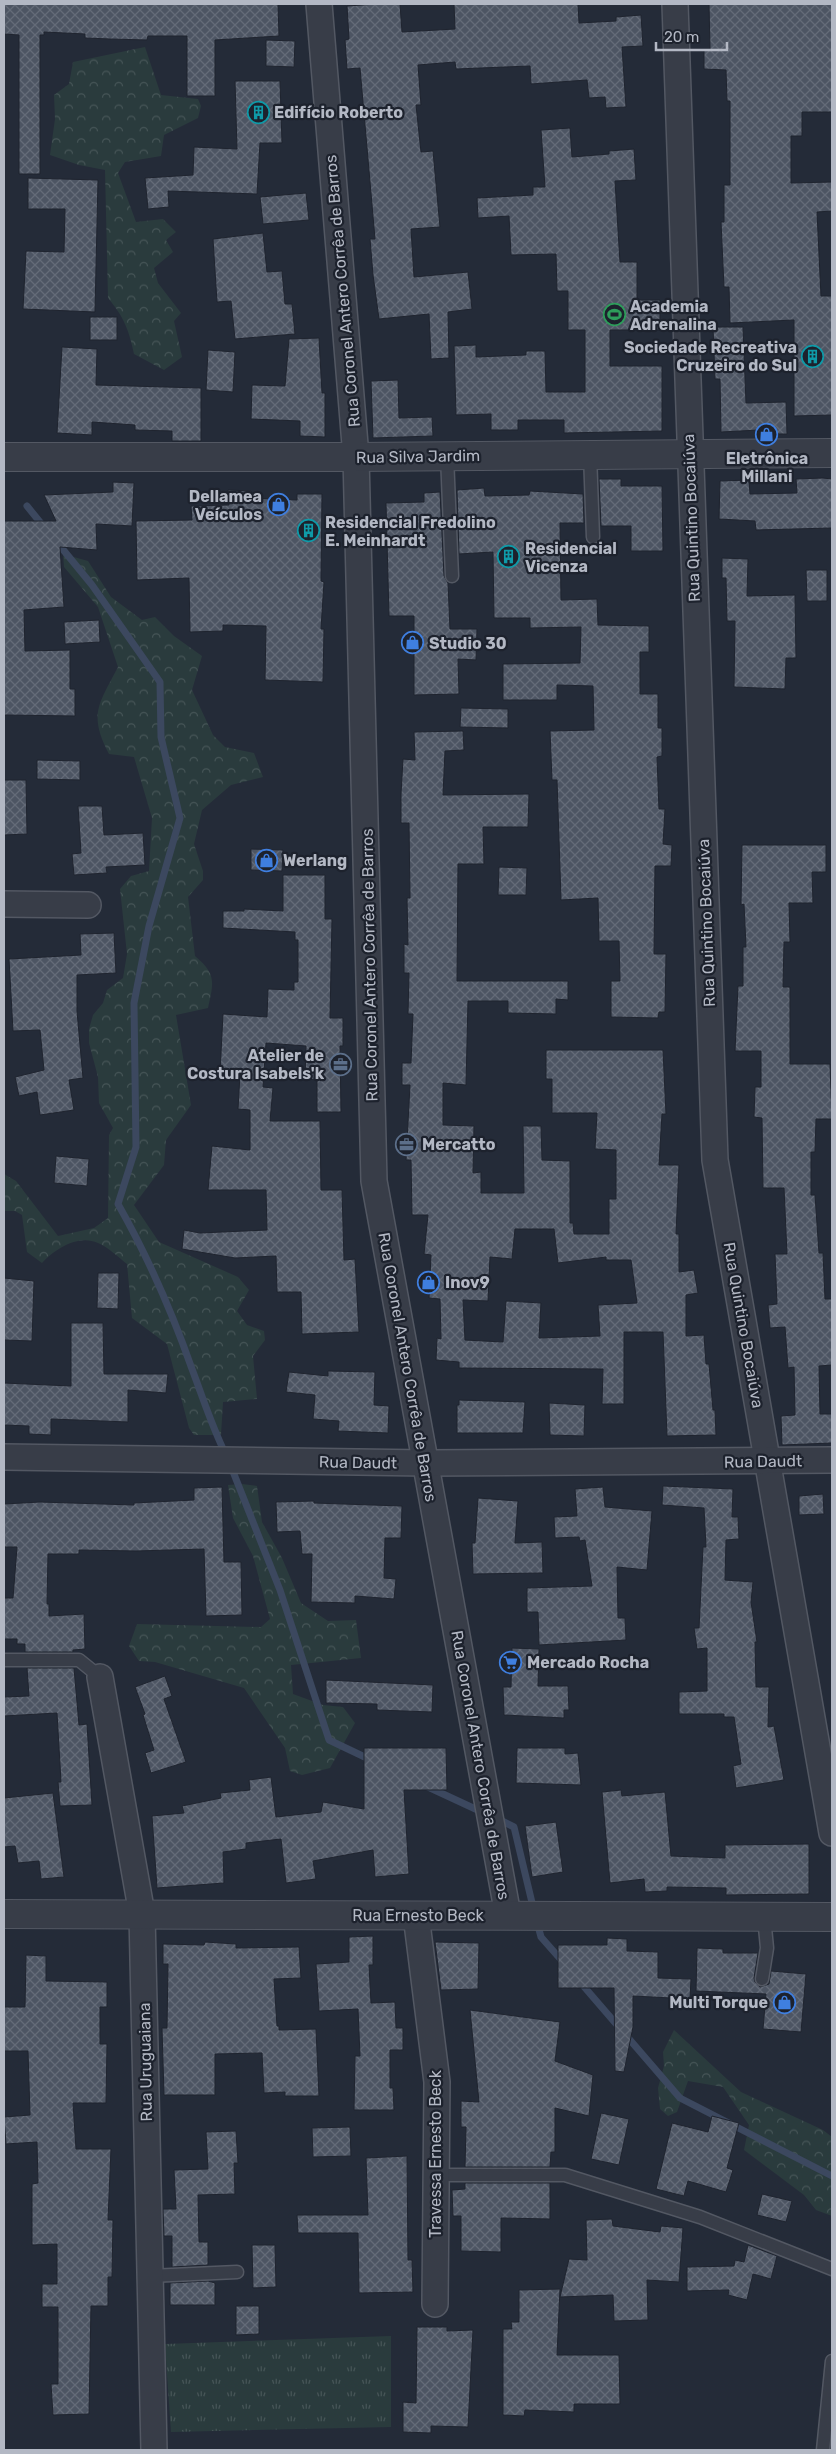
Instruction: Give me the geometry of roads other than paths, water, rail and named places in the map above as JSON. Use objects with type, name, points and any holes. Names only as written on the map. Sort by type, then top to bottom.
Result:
[{"type":"street","name":"Rua Coronel Antero Corrêa de Barros","points":[[319,4],[356,457],[374,1181],[508,1915]]},
{"type":"street","name":"Rua Quintino Bocaiúva","points":[[675,4],[689,452],[715,1160],[832,1833]]},
{"type":"street","name":"Rua Silva Jardim","points":[[4,456],[356,457],[689,452],[832,452]]},
{"type":"street","points":[[4,904],[88,905]]},
{"type":"street","name":"Rua Daudt","points":[[4,1458],[426,1463],[832,1460]]},
{"type":"street","name":"Rua Uruguaiana","points":[[100,1677],[142,1914],[154,2450]]},
{"type":"street","name":"Rua Ernesto Beck","points":[[4,1914],[832,1917]]},
{"type":"street","name":"Travessa Ernesto Beck","points":[[416,1915],[437,2082],[435,2304]]},
{"type":"lane","points":[[590,454],[593,537]]},
{"type":"lane","points":[[447,456],[452,576]]},
{"type":"lane","points":[[4,1660],[79,1660],[100,1677]]},
{"type":"lane","points":[[762,1979],[767,1948],[764,1916]]},
{"type":"lane","points":[[436,2174],[565,2175],[700,2218],[832,2269]]},
{"type":"lane","points":[[150,2276],[236,2272]]},
{"type":"lane","points":[[823,2450],[832,2361]]},
{"type":"waterway","points":[[27,506],[44,527]]},
{"type":"waterway","points":[[56,541],[92,585],[160,682],[161,737],[180,818],[149,926],[134,1003],[136,1147],[118,1204],[168,1306],[226,1455]]},
{"type":"waterway","points":[[230,1464],[280,1590],[329,1740],[371,1760]]},
{"type":"waterway","points":[[428,1787],[484,1813]]},
{"type":"waterway","points":[[496,1818],[514,1827],[534,1911]]},
{"type":"waterway","points":[[537,1922],[541,1937],[563,1962]]},
{"type":"waterway","points":[[580,1982],[680,2098],[832,2176]]},
{"type":"place","name":"Edifício Roberto","points":[[258,112]]},
{"type":"place","name":"Academia Adrenalina","points":[[614,315]]},
{"type":"place","name":"Sociedade Recreativa Cruzeiro do Sul","points":[[813,356]]},
{"type":"place","name":"Eletrônica Millani","points":[[767,434]]},
{"type":"place","name":"Dellamea Veículos","points":[[278,505]]},
{"type":"place","name":"Residencial Fredolino E. Meinhardt","points":[[309,531]]},
{"type":"place","name":"Residencial Vicenza","points":[[509,557]]},
{"type":"place","name":"Studio 30","points":[[413,643]]},
{"type":"place","name":"Werlang","points":[[267,860]]},
{"type":"place","name":"Atelier de Costura Isabels'k","points":[[340,1064]]},
{"type":"place","name":"Mercatto","points":[[406,1144]]},
{"type":"place","name":"Inov9","points":[[429,1282]]},
{"type":"place","name":"Mercado Rocha","points":[[511,1662]]},
{"type":"place","name":"Multi Torque","points":[[784,2002]]}]
